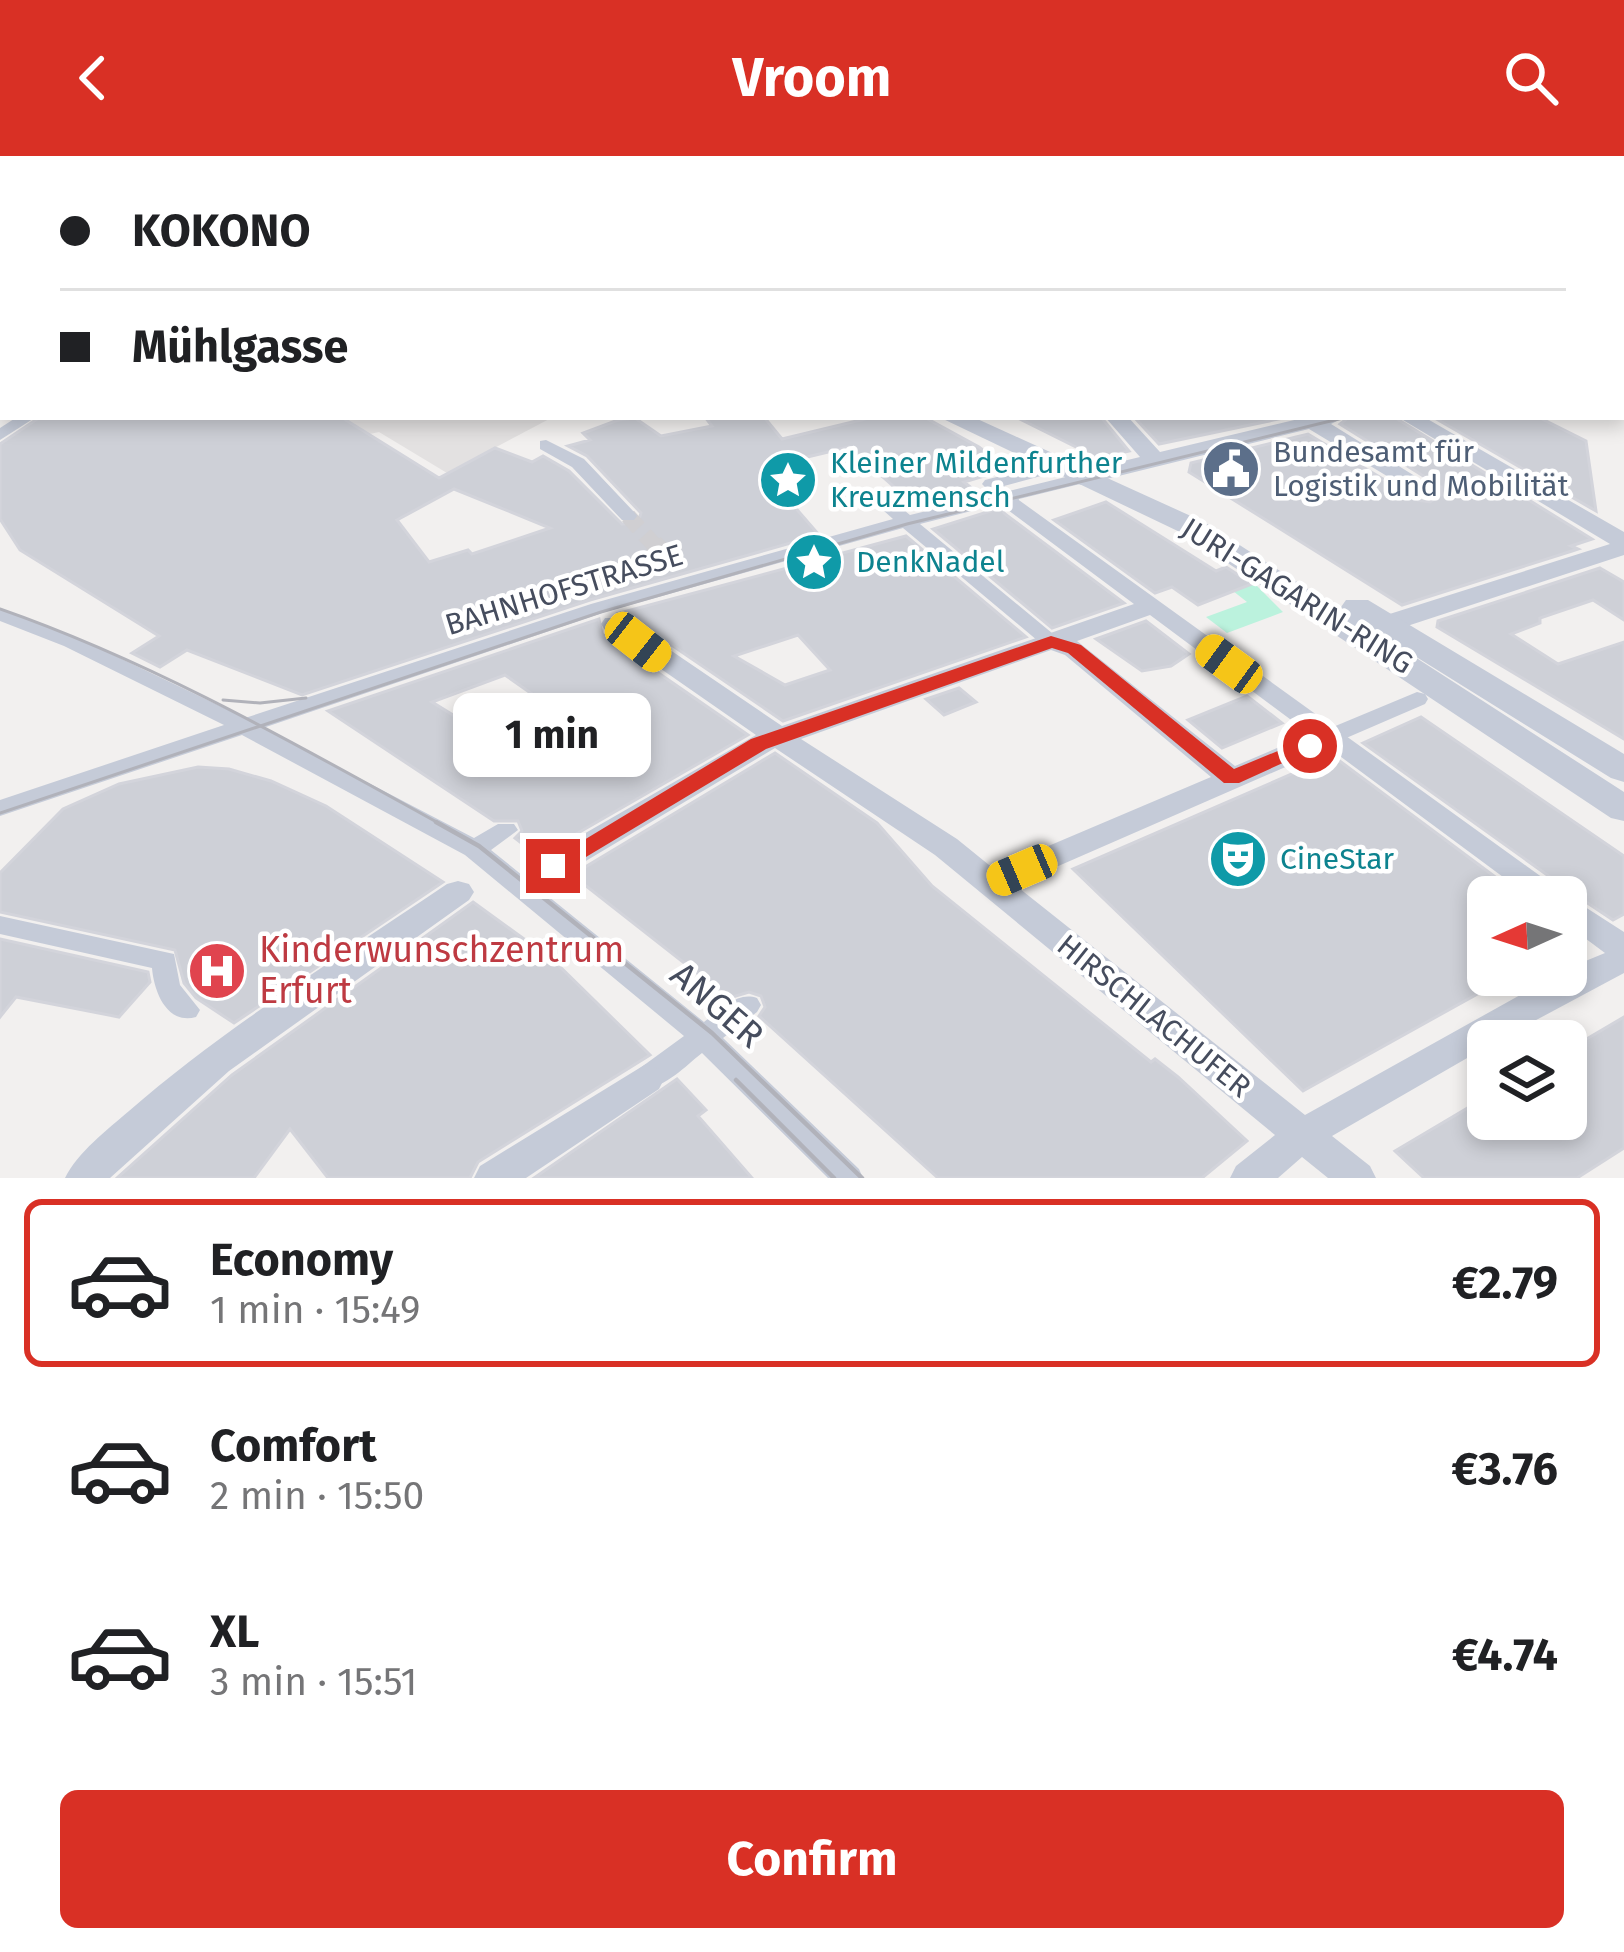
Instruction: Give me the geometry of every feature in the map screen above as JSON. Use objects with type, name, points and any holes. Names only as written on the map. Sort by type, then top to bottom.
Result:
[{"type":"street","name":"JURI-GAGARIN-RING","points":[[960,420],[1213,520],[1624,770]]},
{"type":"street","name":"JURI-GAGARIN-RING","points":[[994,420],[1194,527],[1624,809]]},
{"type":"street","points":[[1119,420],[1155,460]]},
{"type":"street","name":"BAHNHOFSTRASSE","points":[[245,727],[606,616],[681,575],[1011,500],[1100,473],[1323,420]]},
{"type":"street","points":[[1323,420],[1428,491]]},
{"type":"street","points":[[1414,420],[1624,544]]},
{"type":"street","points":[[546,445],[578,463],[628,516]]},
{"type":"street","name":"BAHNHOFSTRASSE","points":[[1011,500],[992,484],[1035,472]]},
{"type":"street","points":[[1011,500],[1523,876]]},
{"type":"street","points":[[883,502],[1051,642],[1074,649],[1231,778]]},
{"type":"street","points":[[1386,624],[1624,544]]},
{"type":"street","points":[[519,887],[759,744],[1152,606]]},
{"type":"street","name":"ANGER","points":[[0,614],[72,641],[181,695],[474,849],[705,1038],[848,1178]]},
{"type":"street","name":"HIRSCHLACHUFER","points":[[606,616],[661,661],[781,735],[991,883],[1356,1178]]},
{"type":"street","points":[[991,883],[1417,700]]},
{"type":"street","points":[[0,808],[245,727]]},
{"type":"street","points":[[474,849],[506,830]]},
{"type":"street","points":[[85,1178],[129,1130],[190,1079],[495,867]]},
{"type":"street","points":[[1587,923],[1624,949]]},
{"type":"street","points":[[0,925],[165,961],[167,988],[186,1010]]},
{"type":"street","points":[[1250,1178],[1303,1135],[1586,974],[1624,959]]},
{"type":"street","points":[[494,1178],[747,1006]]},
{"type":"shaded area","points":[[295,420],[547,420],[447,473],[379,432],[311,447]]},
{"type":"green space","points":[[1254,583],[1283,612],[1227,633],[1206,617],[1247,602],[1233,591]]},
{"type":"building","points":[[36,420],[346,420],[439,478],[495,448],[532,462],[543,456],[569,471],[622,524],[638,523],[641,513],[587,456],[568,446],[590,440],[583,433],[618,420],[638,420],[661,436],[712,426],[707,420],[766,420],[782,439],[861,420],[930,420],[1008,469],[964,482],[979,494],[918,508],[849,447],[799,459],[813,475],[774,483],[819,535],[590,600],[302,695],[187,650],[160,667],[132,653],[159,636],[20,550],[0,519],[0,444]],"holes":[[[454,489],[550,528],[472,554],[468,550],[429,562],[397,520]]]},
{"type":"building","points":[[1022,420],[1103,420],[1129,451],[1098,458]]},
{"type":"building","points":[[1137,420],[1274,420],[1159,444]]},
{"type":"building","points":[[1345,420],[1399,420],[1592,539],[1571,546],[1578,549],[1402,605],[1189,472],[1191,463],[1308,434],[1418,500],[1430,502],[1441,495],[1441,487],[1340,424]]},
{"type":"building","points":[[1438,420],[1544,420],[1586,441],[1596,511]]},
{"type":"building","points":[[1106,502],[1216,571],[1226,567],[1252,584],[1198,605],[1172,587],[1155,593],[1054,520]]},
{"type":"building","points":[[1000,508],[1124,603],[1052,628],[933,529]]},
{"type":"building","points":[[906,536],[1026,637],[783,721],[626,614],[616,614]],"holes":[[[798,635],[830,670],[785,685],[734,656]]]},
{"type":"building","points":[[1600,568],[1624,582],[1624,620],[1593,600],[1540,618],[1540,623],[1511,634],[1558,664],[1624,642],[1624,739],[1437,627],[1438,621]]},
{"type":"building","points":[[599,619],[602,634],[748,735],[538,856],[515,838],[522,831],[518,821],[494,821],[328,711]],"holes":[[[505,675],[562,715],[502,745],[432,702]]]},
{"type":"building","points":[[1146,621],[1189,654],[1171,666],[1142,671],[1096,639]]},
{"type":"building","points":[[959,688],[976,702],[944,715],[926,699]]},
{"type":"building","points":[[1247,696],[1282,723],[1222,748],[1188,720]]},
{"type":"building","points":[[1421,717],[1624,856],[1624,914],[1613,920],[1587,903],[1587,876],[1549,876],[1363,743]]},
{"type":"building","points":[[775,753],[877,823],[932,886],[1151,1062],[1155,1059],[1178,1077],[1247,1141],[1202,1178],[938,1178],[759,1016],[765,1007],[761,996],[749,992],[729,998],[572,875]]},
{"type":"building","points":[[1333,756],[1494,876],[1467,876],[1467,996],[1474,996],[1303,1091],[1073,869]]},
{"type":"building","points":[[198,767],[229,769],[271,781],[326,806],[443,882],[234,1023],[196,998],[184,983],[175,950],[0,912],[0,873],[63,809],[119,784]]},
{"type":"building","points":[[473,902],[553,960],[650,1055],[478,1162],[470,1178],[328,1178],[290,1129],[254,1178],[117,1178],[232,1075]]},
{"type":"building","points":[[0,939],[148,972],[150,982],[119,1017],[16,997],[0,1017]]},
{"type":"building","points":[[1624,1017],[1624,1148],[1577,1178],[1424,1178],[1395,1151],[1467,1108],[1467,1140],[1587,1140],[1587,1039]]},
{"type":"building","points":[[677,1079],[706,1110],[698,1116],[752,1178],[534,1178]]},
{"type":"tunnel","points":[[628,516],[656,547]]},
{"type":"tunnel","points":[[653,544],[674,567]]},
{"type":"tram line","points":[[260,726],[601,612],[907,524],[1335,420]]},
{"type":"tram line","points":[[0,609],[114,654],[260,726]]},
{"type":"tram line","points":[[223,700],[260,703],[306,698]]},
{"type":"tram line","points":[[0,813],[260,726]]},
{"type":"tram line","points":[[260,726],[442,825]]},
{"type":"tram line","points":[[436,822],[479,846],[712,1033],[862,1178]]},
{"type":"tram line","points":[[736,1080],[834,1178]]},
{"type":"place","name":"Bundesamt für Logistik und Mobilität","points":[[1231,469]]},
{"type":"place","name":"Kleiner Mildenfurther Kreuzmensch","points":[[788,480]]},
{"type":"place","name":"DenkNadel","points":[[814,562]]},
{"type":"place","name":"CineStar","points":[[1238,859]]},
{"type":"place","name":"Kinderwunschzentrum Erfurt","points":[[217,971]]},
{"type":"route","points":[[553,866],[759,744],[1051,642],[1074,649],[1231,778],[1310,746]]}]
